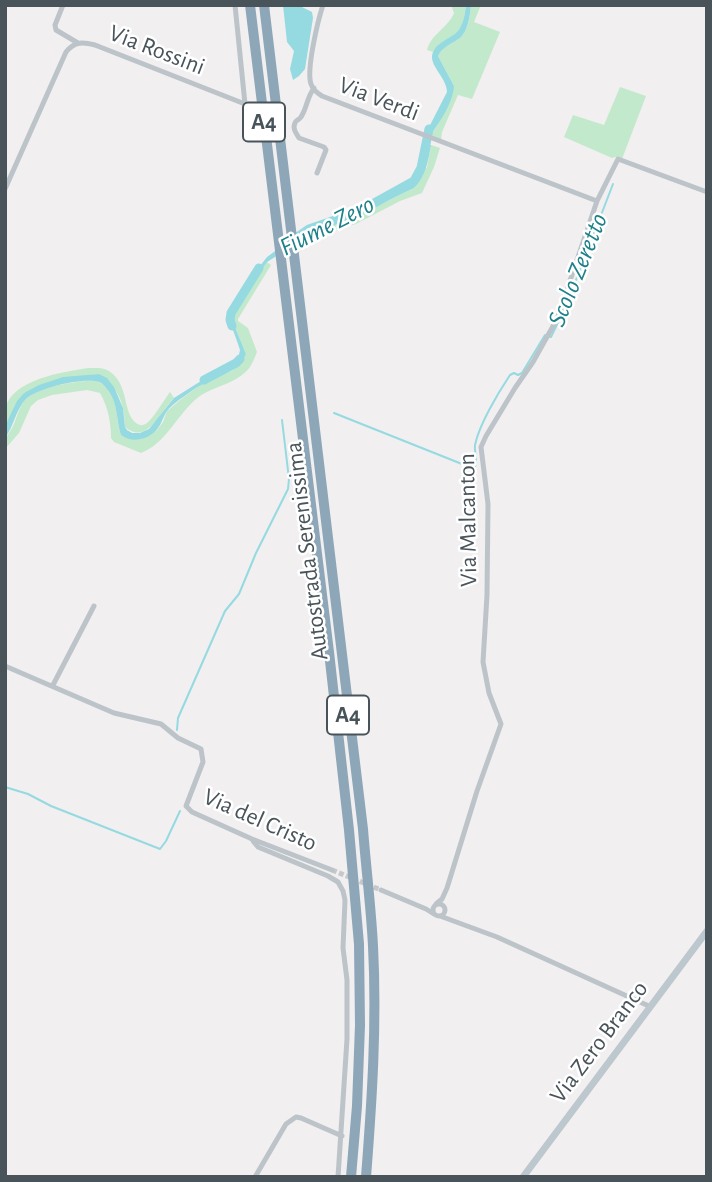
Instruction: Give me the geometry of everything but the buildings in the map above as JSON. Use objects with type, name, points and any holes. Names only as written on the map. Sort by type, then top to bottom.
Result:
[{"type":"highway","name":"Autostrada Serenissima","points":[[250,5],[329,653],[359,944],[358,1092],[351,1177]]},
{"type":"highway","name":"Autostrada Serenissima","points":[[264,5],[363,829],[373,946],[375,1028],[366,1177]]},
{"type":"main road","name":"Via Zero Branco","points":[[523,1177],[707,931]]},
{"type":"street","points":[[63,5],[55,25],[56,30],[78,43]]},
{"type":"street","name":"Via Rossini","points":[[5,189],[66,52],[72,45],[85,42],[95,45],[245,104],[235,5]]},
{"type":"street","name":"Via Verdi","points":[[323,5],[310,76],[314,88],[322,96],[597,201]]},
{"type":"street","points":[[314,88],[294,126],[299,138],[326,150],[317,173]]},
{"type":"street","name":"Via Malcanton","points":[[444,905],[477,791],[501,724],[489,693],[483,662],[488,504],[481,447],[561,309],[597,201],[618,159],[707,192]]},
{"type":"street","points":[[52,685],[94,606]]},
{"type":"street","name":"Via del Cristo","points":[[5,666],[122,716],[162,724],[178,738],[201,748],[203,762],[186,806],[192,812],[332,870]]},
{"type":"street","points":[[252,839],[258,847],[328,876],[338,882],[343,891],[347,1039],[338,1177]]},
{"type":"street","points":[[381,890],[437,915],[497,937],[650,1007]]},
{"type":"street","points":[[426,909],[435,904],[444,905]]},
{"type":"street","points":[[435,904],[432,909],[437,915]]},
{"type":"street","points":[[437,915],[443,914],[444,905]]},
{"type":"street","points":[[444,905],[450,919]]},
{"type":"street","points":[[255,1177],[286,1124],[296,1117],[342,1136]]},
{"type":"green space","points":[[451,5],[466,5],[460,29],[433,52],[427,50],[454,13]]},
{"type":"green space","points":[[471,5],[481,5],[474,22],[500,32],[472,99],[458,95],[442,132],[441,141],[431,135],[454,86],[438,56],[464,33]]},
{"type":"green space","points":[[620,87],[646,96],[622,159],[612,158],[564,137],[573,115],[604,125]]},
{"type":"green space","points":[[431,145],[440,148],[422,193],[400,201],[356,224],[333,230],[313,240],[308,236],[414,188],[427,167]]},
{"type":"green space","points":[[267,262],[271,265],[238,319],[248,328],[257,352],[250,367],[231,382],[201,395],[164,437],[149,449],[141,453],[114,442],[103,398],[100,393],[87,390],[38,400],[31,406],[19,433],[5,449],[6,438],[27,399],[47,388],[77,382],[98,382],[109,390],[121,435],[148,436],[157,430],[167,411],[200,385],[233,370],[246,354],[232,320]]},
{"type":"green space","points":[[88,368],[104,369],[115,376],[130,415],[140,425],[149,421],[170,392],[174,398],[147,430],[133,432],[125,427],[122,403],[111,386],[99,374],[82,376],[24,393],[5,426],[5,409],[17,390],[40,379]]},
{"type":"water","points":[[283,5],[298,5],[312,12],[313,18],[305,69],[293,80],[290,69],[294,51],[287,42]]},
{"type":"water","points":[[466,5],[471,5],[465,31],[438,56],[454,86],[449,105],[431,135],[426,133],[447,92],[432,56],[440,43],[460,28]]},
{"type":"water","points":[[426,143],[431,145],[427,162],[424,173],[414,188],[345,221],[316,231],[267,262],[232,320],[246,354],[242,361],[230,371],[176,402],[152,434],[137,440],[121,435],[111,394],[100,382],[83,381],[50,387],[26,399],[5,438],[5,426],[24,393],[63,377],[99,374],[107,378],[114,387],[123,408],[127,430],[140,433],[149,429],[174,398],[229,367],[238,359],[240,350],[229,319],[238,300],[267,257],[308,230],[358,213],[390,194],[412,185],[421,172]]},
{"type":"waterway","name":"Fiume Zero","points":[[296,238],[309,229],[358,212],[414,181],[421,168],[429,129]]},
{"type":"waterway","name":"Scolo Zeretto","points":[[550,337],[566,306],[613,184]]},
{"type":"waterway","name":"Fiume Zero","points":[[232,326],[231,313],[259,268]]},
{"type":"waterway","name":"Scolo Zeretto","points":[[334,413],[475,467],[475,445],[490,409],[510,375],[522,373],[545,335]]},
{"type":"waterway","name":"Fiume Zero","points":[[204,380],[240,359]]},
{"type":"waterway","name":"Scolo Zeretto","points":[[177,730],[178,718],[225,611],[239,594],[288,489],[282,420]]},
{"type":"waterway","name":"Scolo Zeretto","points":[[5,787],[160,849],[180,811]]},
{"type":"tunnel","points":[[332,870],[381,890]]}]
